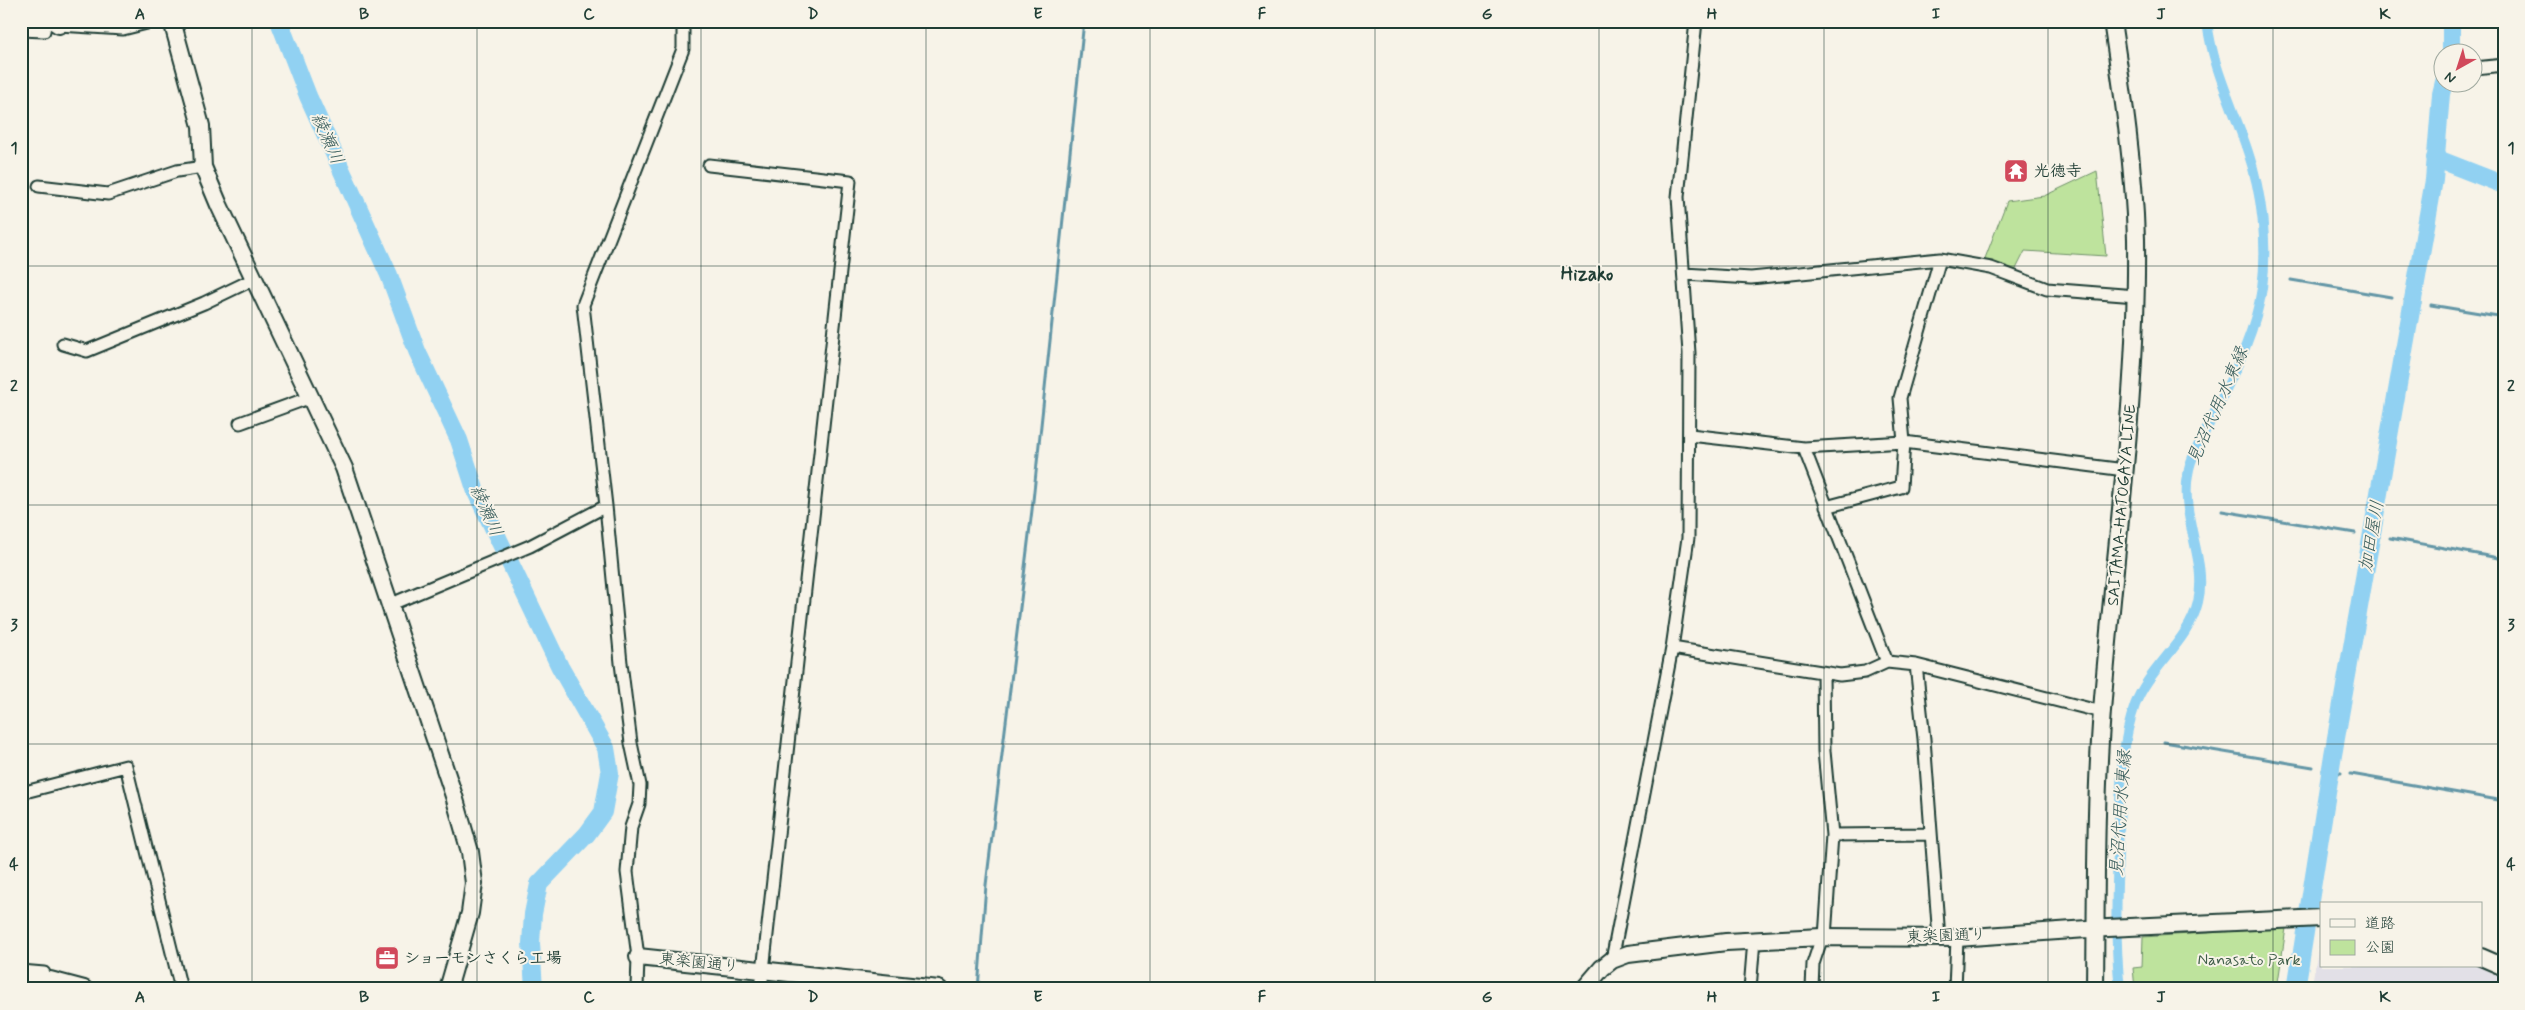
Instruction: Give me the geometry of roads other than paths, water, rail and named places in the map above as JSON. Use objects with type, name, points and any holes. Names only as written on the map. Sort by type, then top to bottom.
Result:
[{"type":"street","points":[[21,30],[44,31],[53,22],[123,29],[155,21]]},
{"type":"street","points":[[172,21],[201,126],[203,167],[344,468],[454,796],[470,852],[474,883],[470,912],[448,989]]},
{"type":"street","points":[[637,989],[638,957],[627,872],[631,826],[639,804],[640,785],[631,743],[621,663],[606,506],[583,305],[683,49],[683,21]]},
{"type":"street","points":[[1612,960],[1672,648],[1688,538],[1689,353],[1678,196],[1696,21]]},
{"type":"street","name":"SAITAMA-HATOGAYA LINE","points":[[2095,989],[2100,928],[2102,712],[2134,374],[2136,296],[2132,168],[2112,21]]},
{"type":"street","points":[[2482,67],[2504,65]]},
{"type":"street","points":[[708,165],[850,181],[761,989]]},
{"type":"street","points":[[39,186],[108,194],[177,172],[203,167]]},
{"type":"street","points":[[1684,274],[1751,278],[1940,259],[1990,268],[2047,289],[2136,296]]},
{"type":"street","points":[[1826,507],[1901,487],[1904,442],[1900,398],[1940,259]]},
{"type":"street","points":[[63,344],[87,351],[204,303],[254,279]]},
{"type":"street","points":[[240,423],[311,397]]},
{"type":"street","points":[[1690,434],[1804,448],[1904,442],[2125,470]]},
{"type":"street","points":[[1804,448],[1888,662]]},
{"type":"street","points":[[389,605],[530,546],[606,506]]},
{"type":"street","points":[[1672,648],[1823,674],[1840,675],[1865,672],[1888,662],[1916,665],[2102,712]]},
{"type":"street","points":[[1916,665],[1924,739],[1939,938]]},
{"type":"street","points":[[1812,989],[1813,964],[1823,937],[1832,835],[1826,788],[1823,674]]},
{"type":"street","points":[[21,793],[126,766],[181,989]]},
{"type":"street","points":[[1832,835],[1930,834]]},
{"type":"street","name":"東楽園通り","points":[[1584,989],[1602,968],[1612,960],[1645,950],[1754,940],[1823,937],[1957,938],[2100,928],[2318,918]]},
{"type":"street","points":[[1955,989],[1957,938]]},
{"type":"street","points":[[1750,989],[1754,940]]},
{"type":"street","name":"東楽園通り","points":[[638,957],[939,989]]},
{"type":"street","points":[[2482,957],[2504,967]]},
{"type":"street","points":[[23,977],[57,982],[84,989]]},
{"type":"waterway","name":"綾瀬川","points":[[279,21],[308,96],[389,275],[417,351],[459,440],[476,492],[560,667],[606,748],[610,773],[603,812],[587,834],[539,884],[533,914],[531,943],[534,989]]},
{"type":"waterway","points":[[978,989],[986,885],[1032,510],[1084,21]]},
{"type":"waterway","name":"見沼代用水東縁","points":[[2120,989],[2117,948],[2117,887],[2121,780],[2130,720],[2141,691],[2186,630],[2198,602],[2199,568],[2189,516],[2187,481],[2195,452],[2248,340],[2259,306],[2264,271],[2264,237],[2257,185],[2248,152],[2218,71],[2207,21]]},
{"type":"waterway","name":"加田屋川","points":[[2451,21],[2451,42]]},
{"type":"waterway","name":"加田屋川","points":[[2296,989],[2333,755],[2434,180],[2442,92]]},
{"type":"waterway","points":[[2435,158],[2504,185]]},
{"type":"waterway","points":[[2291,280],[2391,297]]},
{"type":"waterway","name":"加田屋川","points":[[2405,300],[2420,303]]},
{"type":"waterway","points":[[2431,305],[2504,317]]},
{"type":"waterway","points":[[2222,511],[2355,533]]},
{"type":"waterway","name":"加田屋川","points":[[2365,535],[2379,537]]},
{"type":"waterway","points":[[2390,538],[2504,559]]},
{"type":"waterway","points":[[2164,742],[2313,767]]},
{"type":"waterway","name":"加田屋川","points":[[2323,770],[2341,773]]},
{"type":"waterway","points":[[2351,774],[2504,801]]},
{"type":"waterway","points":[[1601,989],[1602,979]]},
{"type":"place","name":"光徳寺","points":[[2016,171]]},
{"type":"place","name":"ショーモンさくら工場","points":[[387,958]]},
{"type":"district","name":"Hizako","points":[[1587,274]]},
{"type":"park label","name":"Nanasato Park","points":[[2249,960]]}]
